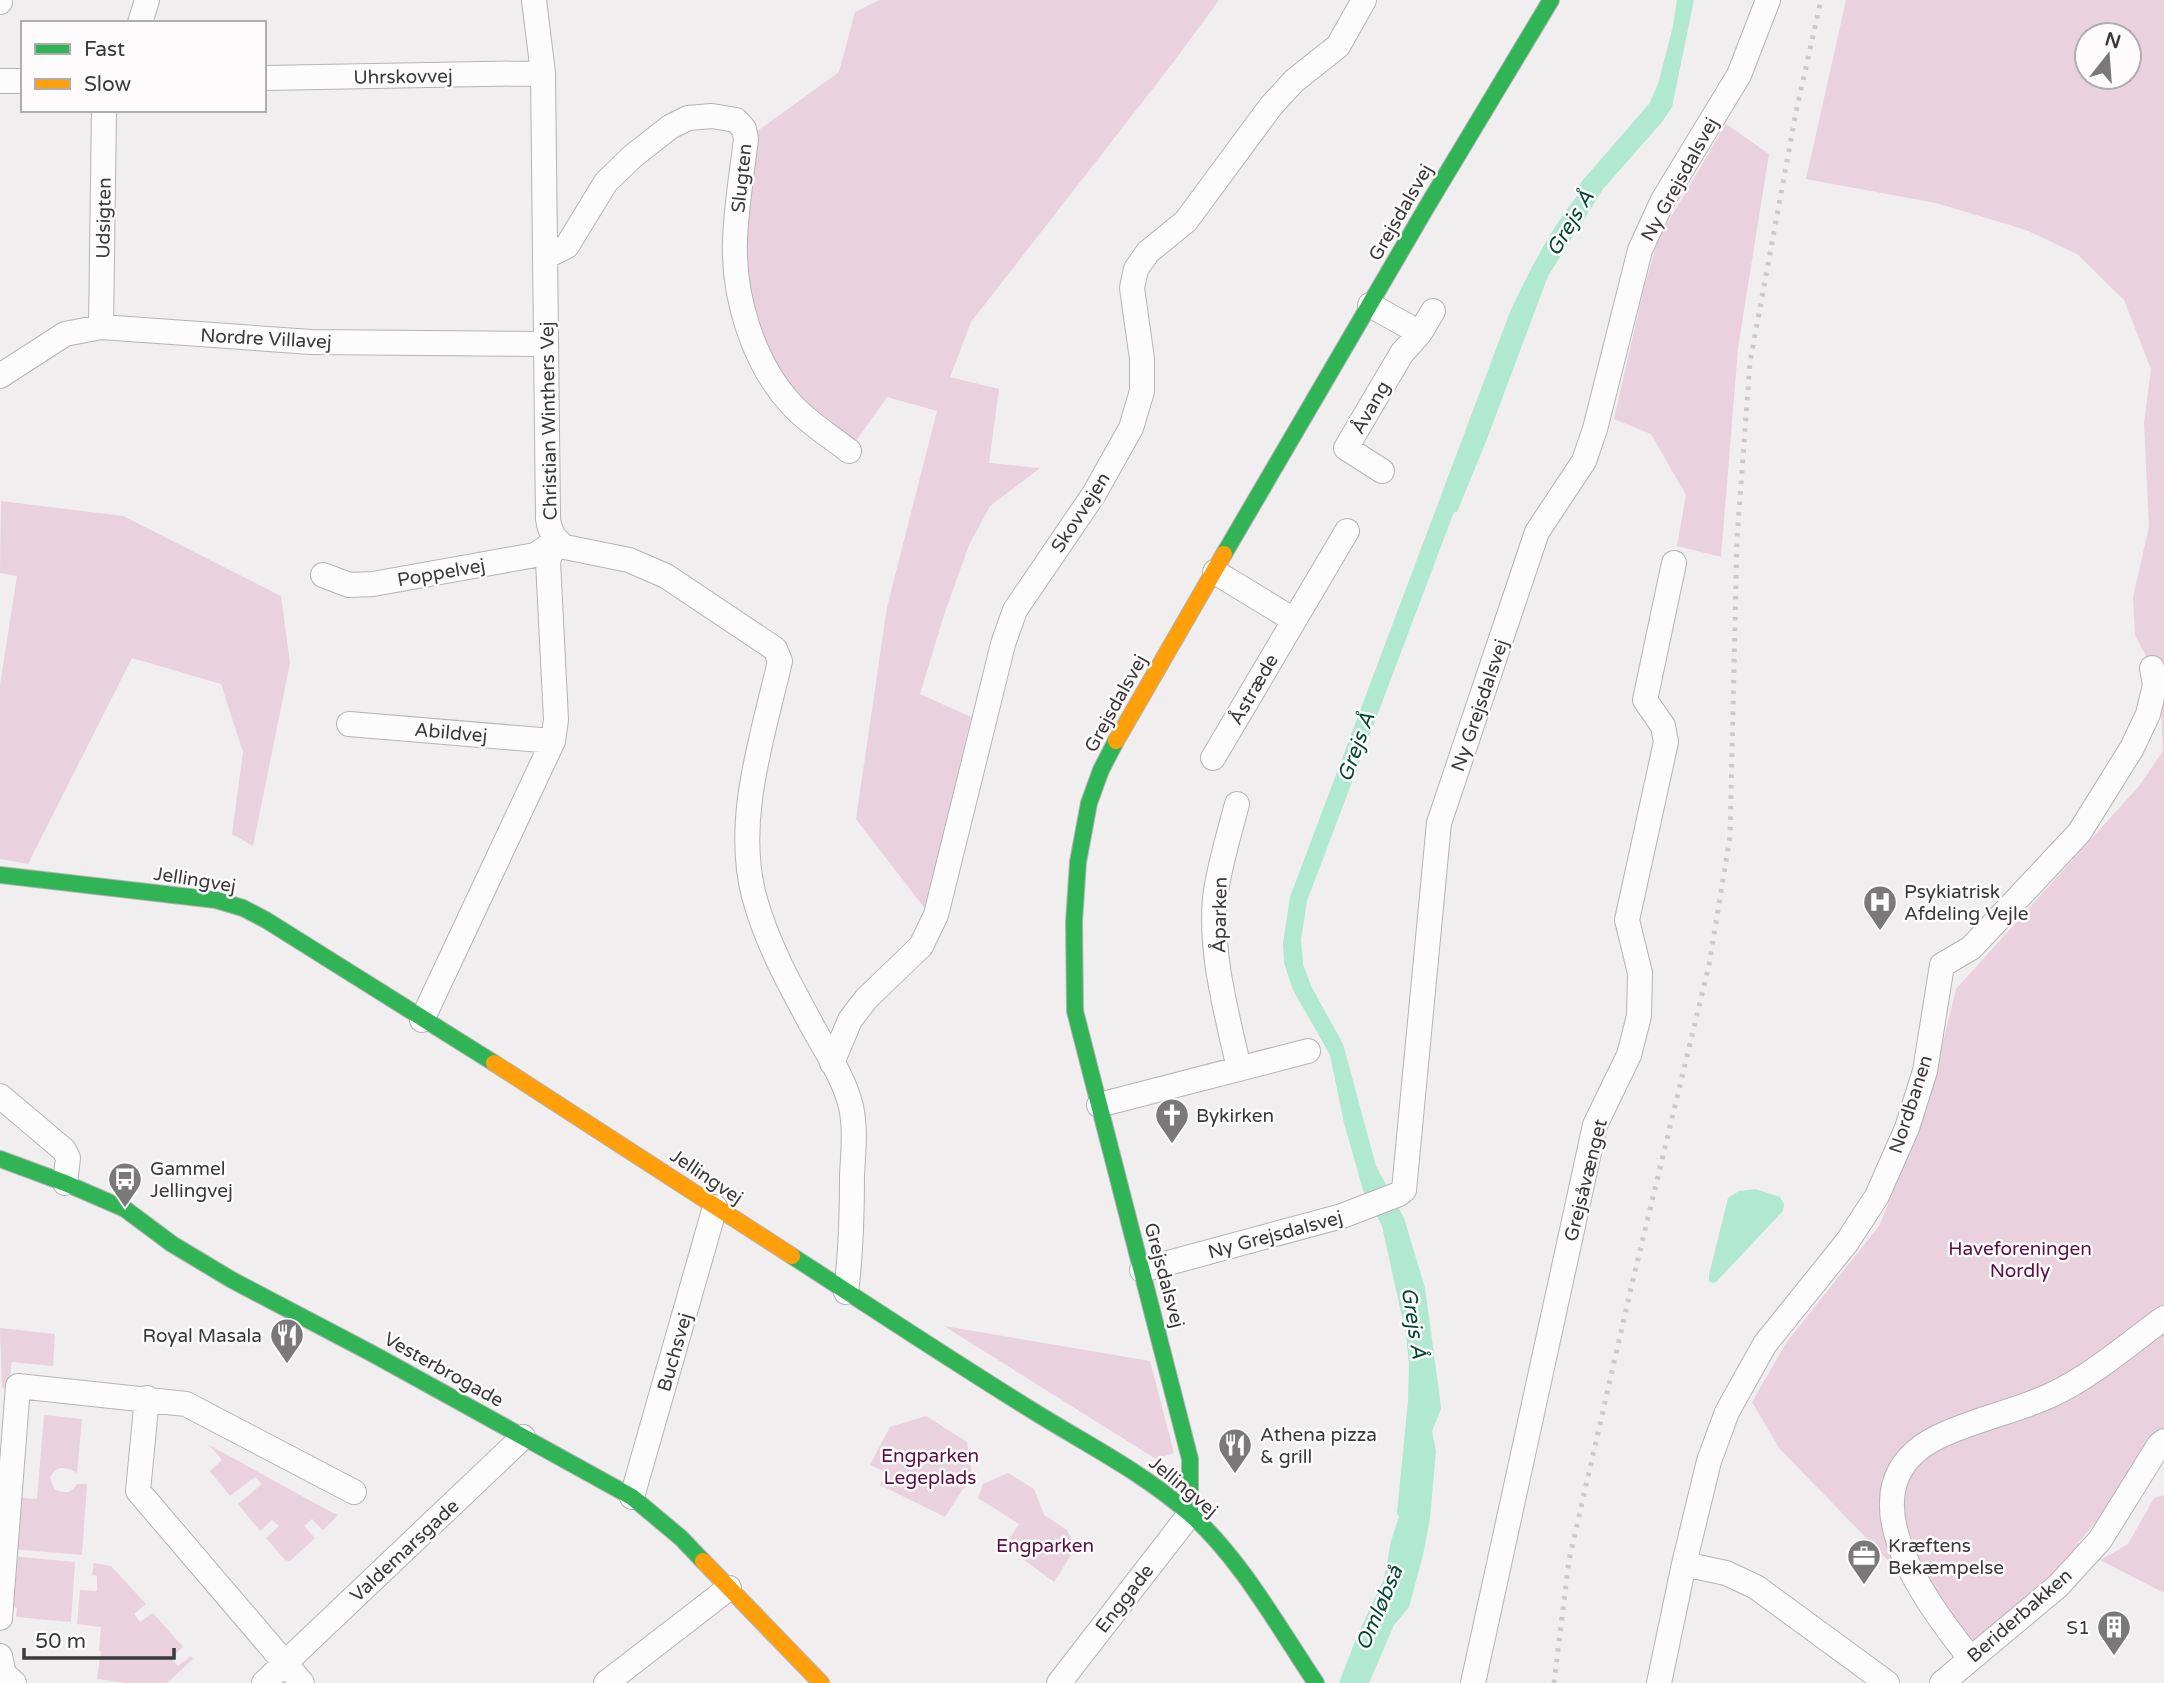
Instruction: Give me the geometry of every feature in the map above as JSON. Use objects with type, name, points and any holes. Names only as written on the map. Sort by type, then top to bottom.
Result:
[{"type":"main road","name":"Grejsdalsvej","points":[[1190,1514],[1190,1459],[1076,1011],[1073,939],[1075,878],[1085,825],[1098,777],[1118,736],[1551,0]]},
{"type":"main road","name":"Jellingvej","points":[[0,875],[185,895],[243,908],[585,1120],[715,1207],[1038,1414],[1135,1471],[1190,1514],[1238,1569],[1316,1683]]},
{"type":"main road","name":"Vesterbrogade","points":[[0,1159],[125,1209],[172,1244],[232,1280],[373,1354],[632,1497],[681,1538],[821,1683]]},
{"type":"main road","points":[[1294,1683],[1304,1667]]},
{"type":"street","points":[[141,21],[147,0]]},
{"type":"street","name":"Christian Winthers Vej","points":[[422,1020],[553,741],[556,720],[548,561],[556,541],[548,519],[543,73],[534,0]]},
{"type":"street","name":"Skovvejen","points":[[832,1063],[850,1020],[866,999],[921,946],[936,915],[1003,643],[1015,610],[1094,494],[1131,428],[1142,391],[1142,359],[1132,288],[1136,269],[1149,252],[1186,221],[1278,98],[1303,72],[1338,46],[1364,0]]},
{"type":"street","name":"Ny Grejsdalsvej","points":[[1142,1270],[1323,1221],[1369,1206],[1404,1190],[1439,823],[1536,532],[1584,461],[1640,250],[1663,200],[1739,75],[1768,0]]},
{"type":"street","name":"Uhrskovvej","points":[[266,78],[543,73]]},
{"type":"street","points":[[0,81],[21,81]]},
{"type":"street","name":"Udsigten","points":[[101,327],[104,112]]},
{"type":"street","name":"Slugten","points":[[545,257],[567,246],[606,182],[633,156],[670,127],[688,118],[712,116],[736,120],[744,130],[746,139],[734,243],[739,290],[751,340],[769,378],[792,405],[849,451]]},
{"type":"street","points":[[1370,305],[1420,333]]},
{"type":"street","name":"Åvang","points":[[1382,471],[1346,448],[1402,353],[1420,333],[1433,311]]},
{"type":"street","name":"Nordre Villavej","points":[[0,376],[65,334],[101,327],[311,342],[546,344]]},
{"type":"street","name":"Åstræde","points":[[1213,758],[1347,531]]},
{"type":"street","points":[[556,541],[575,550],[629,560],[666,576],[775,649],[780,662],[749,810],[749,855],[754,895],[780,968],[832,1063],[851,1105],[853,1133],[850,1261],[846,1292]]},
{"type":"street","name":"Poppelvej","points":[[323,575],[349,585],[373,584],[535,555],[556,541]]},
{"type":"street","name":"Grejsåvænget","points":[[1473,1683],[1595,1125],[1629,1055],[1639,1016],[1640,973],[1627,920],[1666,741],[1662,726],[1645,700],[1674,563]]},
{"type":"street","points":[[1215,572],[1294,620]]},
{"type":"street","name":"Nordbanen","points":[[1684,1564],[1709,1461],[1727,1412],[1765,1344],[1847,1242],[1877,1196],[1907,1128],[1925,1071],[1942,965],[1971,948],[2079,833],[2132,748],[2148,715],[2155,685],[2152,668]]},
{"type":"street","name":"Abildvej","points":[[349,724],[553,741]]},
{"type":"street","name":"Åparken","points":[[1237,804],[1220,866],[1215,900],[1214,939],[1239,1069]]},
{"type":"street","points":[[1100,1105],[1308,1051]]},
{"type":"street","points":[[0,1096],[64,1150],[68,1158],[65,1183]]},
{"type":"street","name":"Buchsvej","points":[[632,1497],[715,1207]]},
{"type":"street","points":[[1970,1658],[1906,1563],[1894,1530],[1894,1483],[1911,1455],[1938,1437],[2049,1396],[2087,1375],[2164,1318]]},
{"type":"street","points":[[0,1618],[18,1387],[186,1404],[354,1492]]},
{"type":"street","points":[[147,1398],[138,1491],[302,1683]]},
{"type":"street","name":"Valdemarsgade","points":[[264,1683],[523,1437]]},
{"type":"street","name":"Beriderbakken","points":[[1942,1683],[2058,1586],[2100,1540],[2164,1441]]},
{"type":"street","name":"Enggade","points":[[1059,1683],[1190,1514]]},
{"type":"street","points":[[1659,1683],[1684,1564],[1726,1573],[1756,1587],[1887,1683]]},
{"type":"street","points":[[606,1683],[729,1588]]},
{"type":"street","points":[[0,1656],[4,1674],[13,1683]]},
{"type":"green space","points":[[879,0],[1219,0],[971,322],[950,377],[999,389],[989,463],[1040,468],[990,506],[969,545],[920,694],[971,717],[926,910],[856,819],[887,607],[937,411],[887,397],[856,441],[830,428],[788,389],[761,333],[748,286],[745,242],[756,132],[839,72],[855,12]]},
{"type":"green space","name":"Haveforeningen Nordly","points":[[1846,0],[2164,0],[2164,1431],[2112,1503],[2078,1543],[2101,1560],[2128,1544],[2154,1498],[2164,1495],[2164,1593],[2100,1560],[1969,1644],[1779,1448],[1752,1402],[1786,1343],[1879,1226],[1926,1112],[1956,989],[2139,786],[2163,751],[2160,682],[2135,635],[2133,597],[2149,527],[2144,423],[2151,369],[2124,300],[2077,254],[2026,230],[1936,203],[1806,179]]},
{"type":"green space","points":[[1726,124],[1769,154],[1738,348],[1721,557],[1677,546],[1686,495],[1651,434],[1614,419],[1658,239]]},
{"type":"green space","points":[[1,501],[123,516],[281,596],[290,663],[253,846],[232,834],[243,752],[221,684],[132,658],[28,864],[0,859],[0,685],[17,576],[0,573]]},
{"type":"green space","points":[[944,1326],[1150,1361],[1174,1453],[1156,1459]]},
{"type":"green space","points":[[0,1328],[55,1334],[53,1366],[12,1362],[8,1389],[2,1388]]},
{"type":"green space","points":[[44,1415],[82,1419],[77,1473],[62,1468],[55,1470],[50,1478],[54,1489],[65,1492],[72,1490],[77,1484],[87,1484],[82,1555],[12,1549],[16,1489],[22,1490],[23,1498],[37,1499]]},
{"type":"green space","name":"Engparken Legeplads","points":[[926,1416],[967,1442],[972,1475],[945,1517],[880,1485],[887,1473],[870,1465],[890,1427]]},
{"type":"green space","points":[[209,1445],[338,1515],[323,1530],[312,1519],[304,1526],[315,1538],[290,1561],[285,1560],[266,1538],[279,1526],[272,1520],[260,1531],[238,1504],[262,1484],[255,1477],[230,1496],[210,1471],[222,1460]]},
{"type":"green space","name":"Engparken","points":[[1008,1473],[1034,1489],[1044,1515],[1067,1530],[1076,1547],[1054,1582],[1005,1546],[1019,1524],[978,1498],[983,1484]]},
{"type":"green space","points":[[11,1556],[75,1562],[71,1622],[16,1617],[17,1608],[8,1606]]},
{"type":"green space","points":[[94,1563],[111,1566],[146,1604],[134,1614],[140,1622],[153,1613],[183,1647],[171,1658],[178,1666],[191,1656],[193,1659],[167,1683],[125,1683],[97,1679],[101,1627],[77,1624],[80,1590],[97,1591],[97,1576],[92,1575]]},
{"type":"water","points":[[1677,0],[1694,0],[1672,107],[1603,189],[1548,276],[1487,439],[1457,512],[1454,512],[1307,901],[1301,940],[1303,964],[1311,986],[1343,1044],[1376,1166],[1404,1218],[1425,1288],[1441,1409],[1432,1431],[1436,1451],[1430,1518],[1409,1607],[1394,1625],[1369,1683],[1339,1683],[1384,1579],[1391,1541],[1399,1517],[1397,1513],[1409,1364],[1406,1335],[1382,1226],[1363,1190],[1344,1123],[1330,1055],[1293,990],[1284,963],[1283,943],[1290,897],[1510,312],[1542,249],[1581,191],[1582,181],[1649,104],[1658,84]]},
{"type":"water","points":[[1755,1189],[1780,1197],[1784,1204],[1783,1211],[1716,1282],[1712,1283],[1709,1281],[1709,1275],[1728,1198],[1739,1191]]},
{"type":"railway","points":[[1554,1683],[1569,1560],[1709,965],[1730,837],[1737,539],[1750,362],[1796,112],[1821,0]]},
{"type":"traffic: fast","points":[[1224,554],[1551,0]]},
{"type":"traffic: fast","points":[[1116,741],[1101,770],[1089,803],[1078,862],[1074,922],[1075,1011],[1190,1459],[1190,1514]]},
{"type":"traffic: fast","points":[[0,875],[216,900],[243,908],[494,1063]]},
{"type":"traffic: fast","points":[[0,1159],[125,1209],[172,1244],[232,1280],[373,1354],[632,1497],[681,1538],[703,1561]]},
{"type":"traffic: fast","points":[[792,1256],[976,1375],[1135,1473],[1189,1513],[1225,1550],[1241,1571],[1316,1683]]},
{"type":"traffic: slow","points":[[1116,741],[1224,554]]},
{"type":"traffic: slow","points":[[494,1063],[792,1256]]},
{"type":"traffic: slow","points":[[703,1561],[821,1683]]},
{"type":"place","name":"Psykiatrisk Afdeling Vejle","points":[[1880,932]]},
{"type":"place","name":"Bykirken","points":[[1172,1145]]},
{"type":"place","name":"Gammel Jellingvej","points":[[125,1209]]},
{"type":"place","name":"Royal Masala","points":[[287,1365]]},
{"type":"place","name":"Athena pizza & grill","points":[[1235,1475]]},
{"type":"place","name":"Kræftens Bekæmpelse","points":[[1864,1586]]},
{"type":"place","name":"S1","points":[[2114,1657]]},
{"type":"water label","name":"Grejs Å","points":[[1570,223]]},
{"type":"water label","name":"Grejs Å","points":[[1356,747]]},
{"type":"water label","name":"Grejs Å","points":[[1414,1323]]},
{"type":"water label","name":"Omløbså","points":[[1379,1608]]}]
